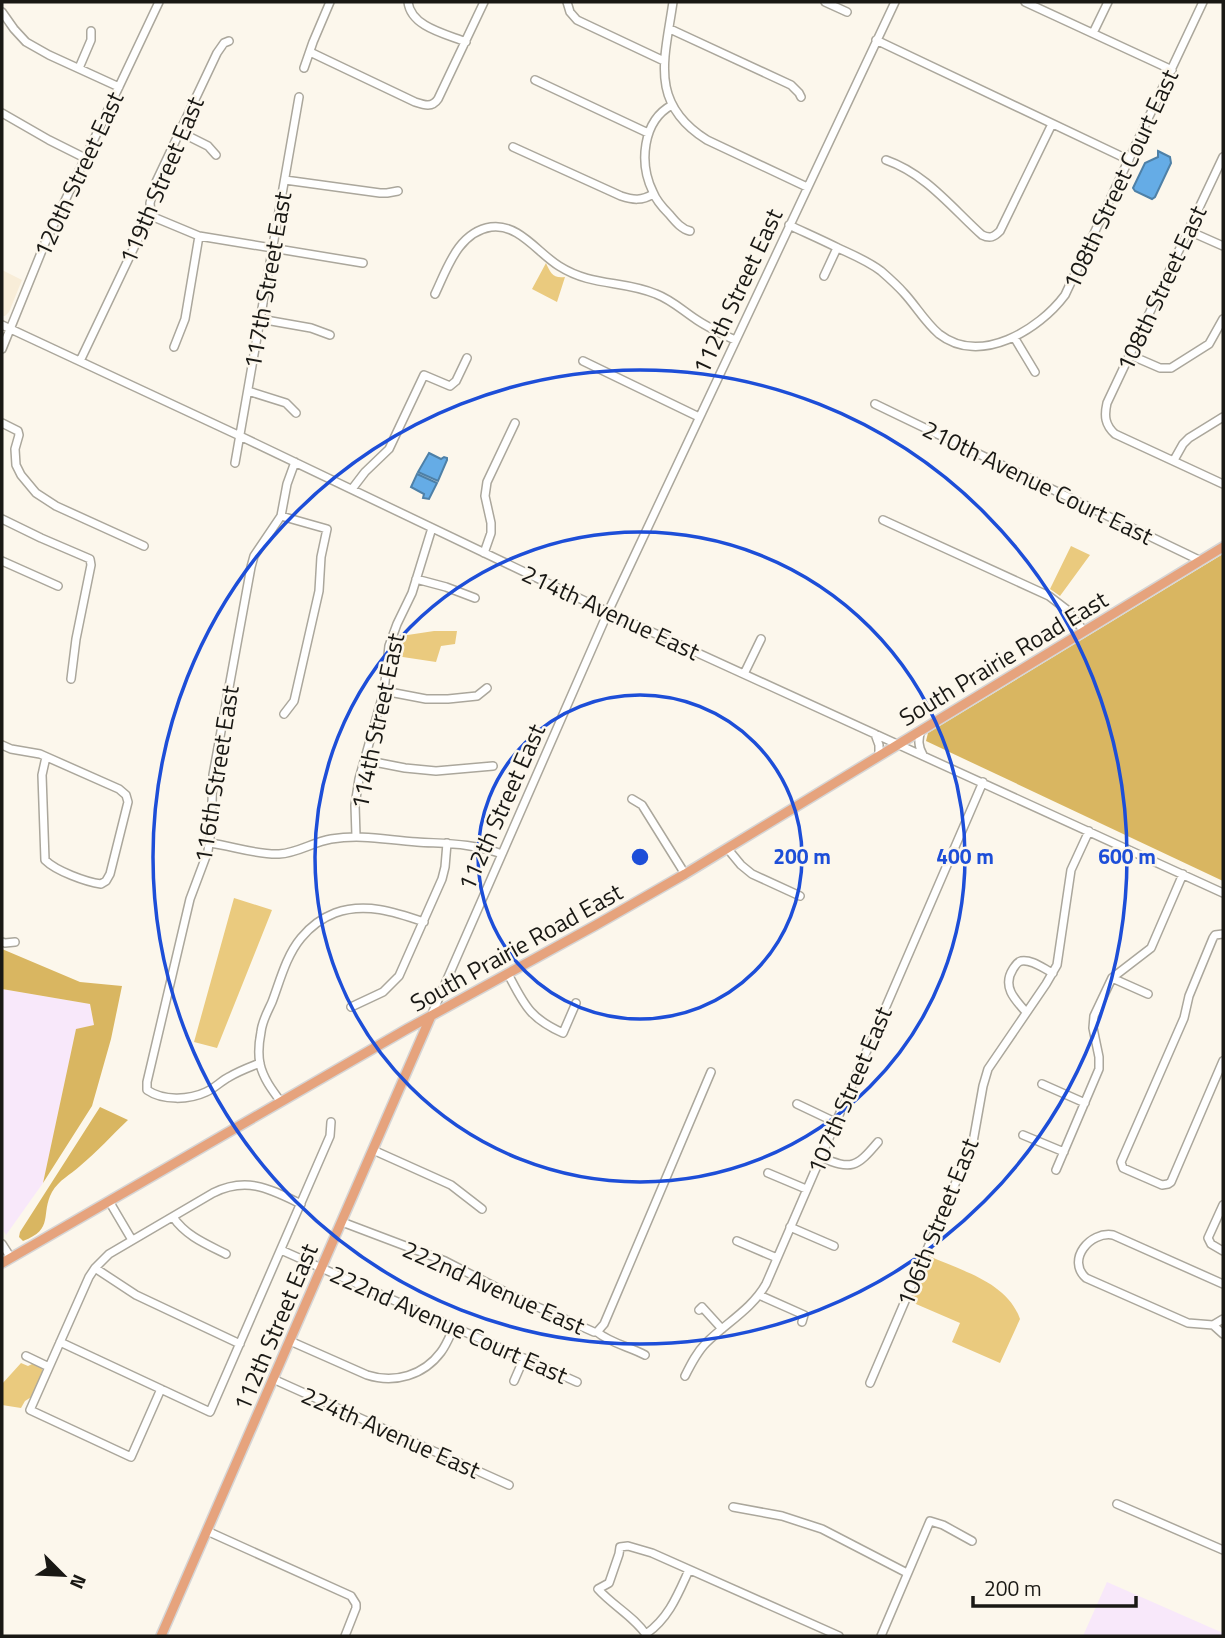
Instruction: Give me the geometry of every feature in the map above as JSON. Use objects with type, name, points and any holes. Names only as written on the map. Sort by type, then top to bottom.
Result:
[{"type":"main road","name":"South Prairie Road East","points":[[6,1261],[407,1029],[685,874],[1223,547]]},
{"type":"main road","name":"112th Street East","points":[[161,1636],[431,1016]]},
{"type":"main road","points":[[407,1029],[418,1035],[421,1041]]},
{"type":"street","name":"120th Street East","points":[[2,349],[5,327],[159,2]]},
{"type":"street","points":[[304,68],[330,2]]},
{"type":"street","points":[[408,2],[410,12],[419,21],[466,42]]},
{"type":"street","points":[[310,52],[424,106],[431,105],[439,99],[484,2]]},
{"type":"street","points":[[567,2],[570,12],[578,20],[664,61]]},
{"type":"street","points":[[674,2],[664,61],[665,83],[672,105],[683,121],[706,140],[807,187]]},
{"type":"street","points":[[825,2],[847,12]]},
{"type":"street","name":"112th Street East","points":[[431,1016],[608,612],[895,2]]},
{"type":"street","points":[[1025,2],[1172,71]]},
{"type":"street","points":[[1093,33],[1108,2]]},
{"type":"street","name":"108th Street Court East","points":[[789,225],[866,261],[879,270],[905,293],[932,327],[949,340],[975,347],[995,344],[1013,337],[1041,321],[1065,295],[1203,2]]},
{"type":"street","points":[[2,12],[26,42],[119,87]]},
{"type":"street","points":[[670,29],[791,85],[800,97]]},
{"type":"street","points":[[79,68],[91,40],[91,31]]},
{"type":"street","points":[[876,40],[1129,160]]},
{"type":"street","name":"119th Street East","points":[[80,361],[151,216],[151,194],[217,53],[224,43],[229,41]]},
{"type":"street","points":[[535,80],[648,133]]},
{"type":"street","name":"117th Street East","points":[[235,463],[299,97]]},
{"type":"street","points":[[672,105],[656,118],[648,133],[645,168],[653,194],[678,224],[685,230],[690,230]]},
{"type":"street","points":[[2,113],[85,158]]},
{"type":"street","points":[[886,160],[923,179],[989,238],[1000,231],[1052,124]]},
{"type":"street","points":[[180,132],[208,146],[216,155]]},
{"type":"street","points":[[513,146],[621,197],[641,200],[653,194]]},
{"type":"street","name":"108th Street East","points":[[1174,460],[1115,434],[1106,422],[1105,414],[1107,403],[1223,156]]},
{"type":"street","points":[[285,180],[387,194],[398,191]]},
{"type":"street","points":[[151,216],[199,236],[363,263]]},
{"type":"street","points":[[435,294],[461,244],[470,236],[488,228],[500,227],[514,232],[560,267],[601,283],[633,287],[658,295],[702,324],[735,340]]},
{"type":"street","points":[[1189,231],[1223,246]]},
{"type":"street","points":[[174,347],[185,319],[199,236]]},
{"type":"street","points":[[824,276],[837,248]]},
{"type":"street","points":[[260,319],[311,328],[330,335]]},
{"type":"street","points":[[1130,355],[1160,368],[1177,366],[1209,344],[1223,319]]},
{"type":"street","name":"214th Avenue East","points":[[5,327],[608,612],[1223,893]]},
{"type":"street","points":[[1013,337],[1035,372]]},
{"type":"street","points":[[352,489],[389,449],[424,375],[450,386],[456,381],[467,358]]},
{"type":"street","points":[[583,361],[699,417]]},
{"type":"street","points":[[248,391],[286,403],[296,413]]},
{"type":"street","name":"210th Avenue Court East","points":[[875,404],[1201,561]]},
{"type":"street","points":[[1223,417],[1185,441],[1174,460],[1223,484]]},
{"type":"street","points":[[2,423],[18,431],[16,465],[20,475],[36,493],[56,506],[144,546]]},
{"type":"street","points":[[484,553],[491,533],[485,496],[487,482],[515,423]]},
{"type":"street","name":"116th Street East","points":[[260,1063],[227,1078],[208,1091],[190,1097],[171,1097],[148,1091],[147,1082],[190,899],[210,843],[213,775],[251,567],[254,556],[281,516],[287,484],[295,463]]},
{"type":"street","points":[[281,516],[327,529],[321,557],[319,591],[294,701],[284,714]]},
{"type":"street","points":[[2,519],[90,559],[71,679]]},
{"type":"street","points":[[883,520],[1049,596],[1066,609],[1084,631]]},
{"type":"street","name":"114th Street East","points":[[356,836],[355,804],[384,691],[389,646],[416,579],[432,528]]},
{"type":"street","points":[[2,561],[58,586]]},
{"type":"street","points":[[416,579],[475,598]]},
{"type":"street","points":[[744,674],[761,639]]},
{"type":"street","points":[[384,691],[436,699],[477,695],[487,688]]},
{"type":"street","points":[[921,730],[918,742],[924,756]]},
{"type":"street","points":[[875,733],[879,755]]},
{"type":"street","points":[[2,745],[46,757],[119,789],[126,795],[128,802],[110,874],[105,883],[99,885],[87,881],[53,867],[45,860],[42,775],[46,757]]},
{"type":"street","points":[[364,761],[436,771],[493,766]]},
{"type":"street","name":"107th Street East","points":[[685,1376],[702,1348],[759,1295],[982,782]]},
{"type":"street","points":[[632,799],[642,805],[685,874]]},
{"type":"street","name":"106th Street East","points":[[870,1383],[973,1142],[986,1075],[1053,973],[1059,957],[1071,870],[1089,831]]},
{"type":"street","points":[[210,843],[281,854],[330,839],[376,836],[481,847],[502,854]]},
{"type":"street","points":[[351,1007],[378,995],[399,976],[442,879],[447,843]]},
{"type":"street","points":[[727,848],[746,870],[800,897]]},
{"type":"street","points":[[1056,1170],[1099,1069],[1093,1022],[1112,978],[1151,948],[1182,874]]},
{"type":"street","points":[[281,1102],[266,1080],[260,1063],[259,1048],[262,1026],[299,940],[327,916],[349,908],[384,910],[424,922]]},
{"type":"street","points":[[1223,934],[1213,938],[1189,996],[1184,1018],[1121,1162],[1126,1171],[1162,1185],[1171,1182],[1223,1061]]},
{"type":"street","points":[[2,942],[15,942]]},
{"type":"street","points":[[1026,1012],[1007,986],[1008,978],[1016,965],[1022,961],[1027,962],[1053,973]]},
{"type":"street","points":[[508,974],[531,1013],[563,1033],[576,1003]]},
{"type":"street","points":[[1112,978],[1148,994]]},
{"type":"street","points":[[444,987],[448,995],[457,1001]]},
{"type":"street","points":[[597,1332],[604,1324],[711,1072]]},
{"type":"street","points":[[1042,1084],[1085,1103]]},
{"type":"street","points":[[797,1104],[835,1122]]},
{"type":"street","points":[[60,1342],[210,1412],[330,1136],[331,1122]]},
{"type":"street","points":[[1024,1135],[1063,1152]]},
{"type":"street","points":[[820,1157],[837,1164],[850,1165],[862,1160],[878,1142]]},
{"type":"street","points":[[373,1150],[450,1185],[482,1209]]},
{"type":"street","points":[[768,1173],[806,1189]]},
{"type":"street","points":[[161,1389],[131,1457],[30,1410],[89,1277],[94,1268],[109,1254],[228,1186],[245,1184],[267,1188],[301,1204]]},
{"type":"street","points":[[109,1201],[132,1240]]},
{"type":"street","points":[[1223,1205],[1209,1238],[1211,1244],[1223,1251]]},
{"type":"street","points":[[173,1217],[195,1239],[226,1254]]},
{"type":"street","name":"222nd Avenue East","points":[[342,1222],[445,1261],[513,1296],[645,1355]]},
{"type":"street","points":[[790,1227],[834,1246]]},
{"type":"street","points":[[1223,1284],[1121,1237],[1107,1234],[1088,1243],[1080,1253],[1077,1267],[1086,1279],[1176,1319],[1195,1325],[1213,1325],[1223,1318]]},
{"type":"street","points":[[737,1241],[777,1258]]},
{"type":"street","points":[[2,1244],[6,1261]]},
{"type":"street","name":"222nd Avenue Court East","points":[[281,1250],[578,1382]]},
{"type":"street","points":[[94,1268],[136,1294],[240,1343]]},
{"type":"street","points":[[759,1295],[804,1315],[802,1322]]},
{"type":"street","points":[[699,1310],[702,1307],[722,1329]]},
{"type":"street","points":[[1213,1325],[1223,1334]]},
{"type":"street","points":[[290,1342],[367,1376],[385,1379],[406,1377],[426,1367],[442,1351],[454,1327]]},
{"type":"street","points":[[26,1356],[49,1367]]},
{"type":"street","points":[[514,1381],[524,1358]]},
{"type":"street","name":"224th Avenue East","points":[[274,1379],[509,1485]]},
{"type":"street","points":[[1117,1504],[1223,1550]]},
{"type":"street","points":[[733,1507],[782,1516],[822,1530],[907,1573]]},
{"type":"street","points":[[881,1636],[929,1521],[943,1525],[972,1541]]},
{"type":"street","points":[[207,1531],[351,1596],[356,1608],[345,1636]]},
{"type":"street","points":[[689,1570],[673,1605],[657,1627],[647,1635],[598,1589],[609,1583],[620,1547],[639,1548],[795,1616],[835,1636]]},
{"type":"shaded area","points":[[546,263],[555,276],[565,277],[557,302],[532,289]]},
{"type":"shaded area","points":[[2,270],[22,280],[5,316],[2,316]]},
{"type":"shaded area","points":[[1071,546],[1090,555],[1060,596],[1050,589]]},
{"type":"shaded area","points":[[1223,554],[1223,881],[926,741],[928,733]]},
{"type":"shaded area","points":[[457,631],[455,644],[441,646],[436,662],[396,656],[401,636]]},
{"type":"shaded area","points":[[234,898],[272,910],[217,1048],[194,1042]]},
{"type":"shaded area","points":[[2,949],[80,982],[122,986],[111,1039],[92,1106],[43,1183],[76,1029],[94,1025],[90,1004],[2,989]]},
{"type":"shaded area","points":[[2,989],[90,1004],[94,1025],[76,1030],[43,1183],[6,1235],[2,1228]]},
{"type":"shaded area","points":[[100,1107],[128,1120],[58,1184],[49,1200],[43,1226],[23,1241],[19,1237],[20,1232]]},
{"type":"shaded area","points":[[929,1256],[982,1279],[1014,1306],[1020,1319],[1000,1363],[952,1342],[960,1323],[909,1301]]},
{"type":"shaded area","points":[[21,1363],[28,1366],[34,1363],[41,1365],[43,1373],[33,1396],[25,1401],[21,1408],[2,1405],[2,1384]]},
{"type":"shaded area","points":[[1107,1582],[1223,1633],[1223,1636],[1083,1636]]},
{"type":"water","points":[[1158,151],[1170,157],[1171,163],[1152,199],[1133,188],[1145,163],[1158,157]]},
{"type":"water","points":[[429,453],[441,459],[447,458],[438,481],[418,472]]},
{"type":"water","points":[[417,474],[437,483],[429,499],[423,498],[424,494],[411,487]]}]
